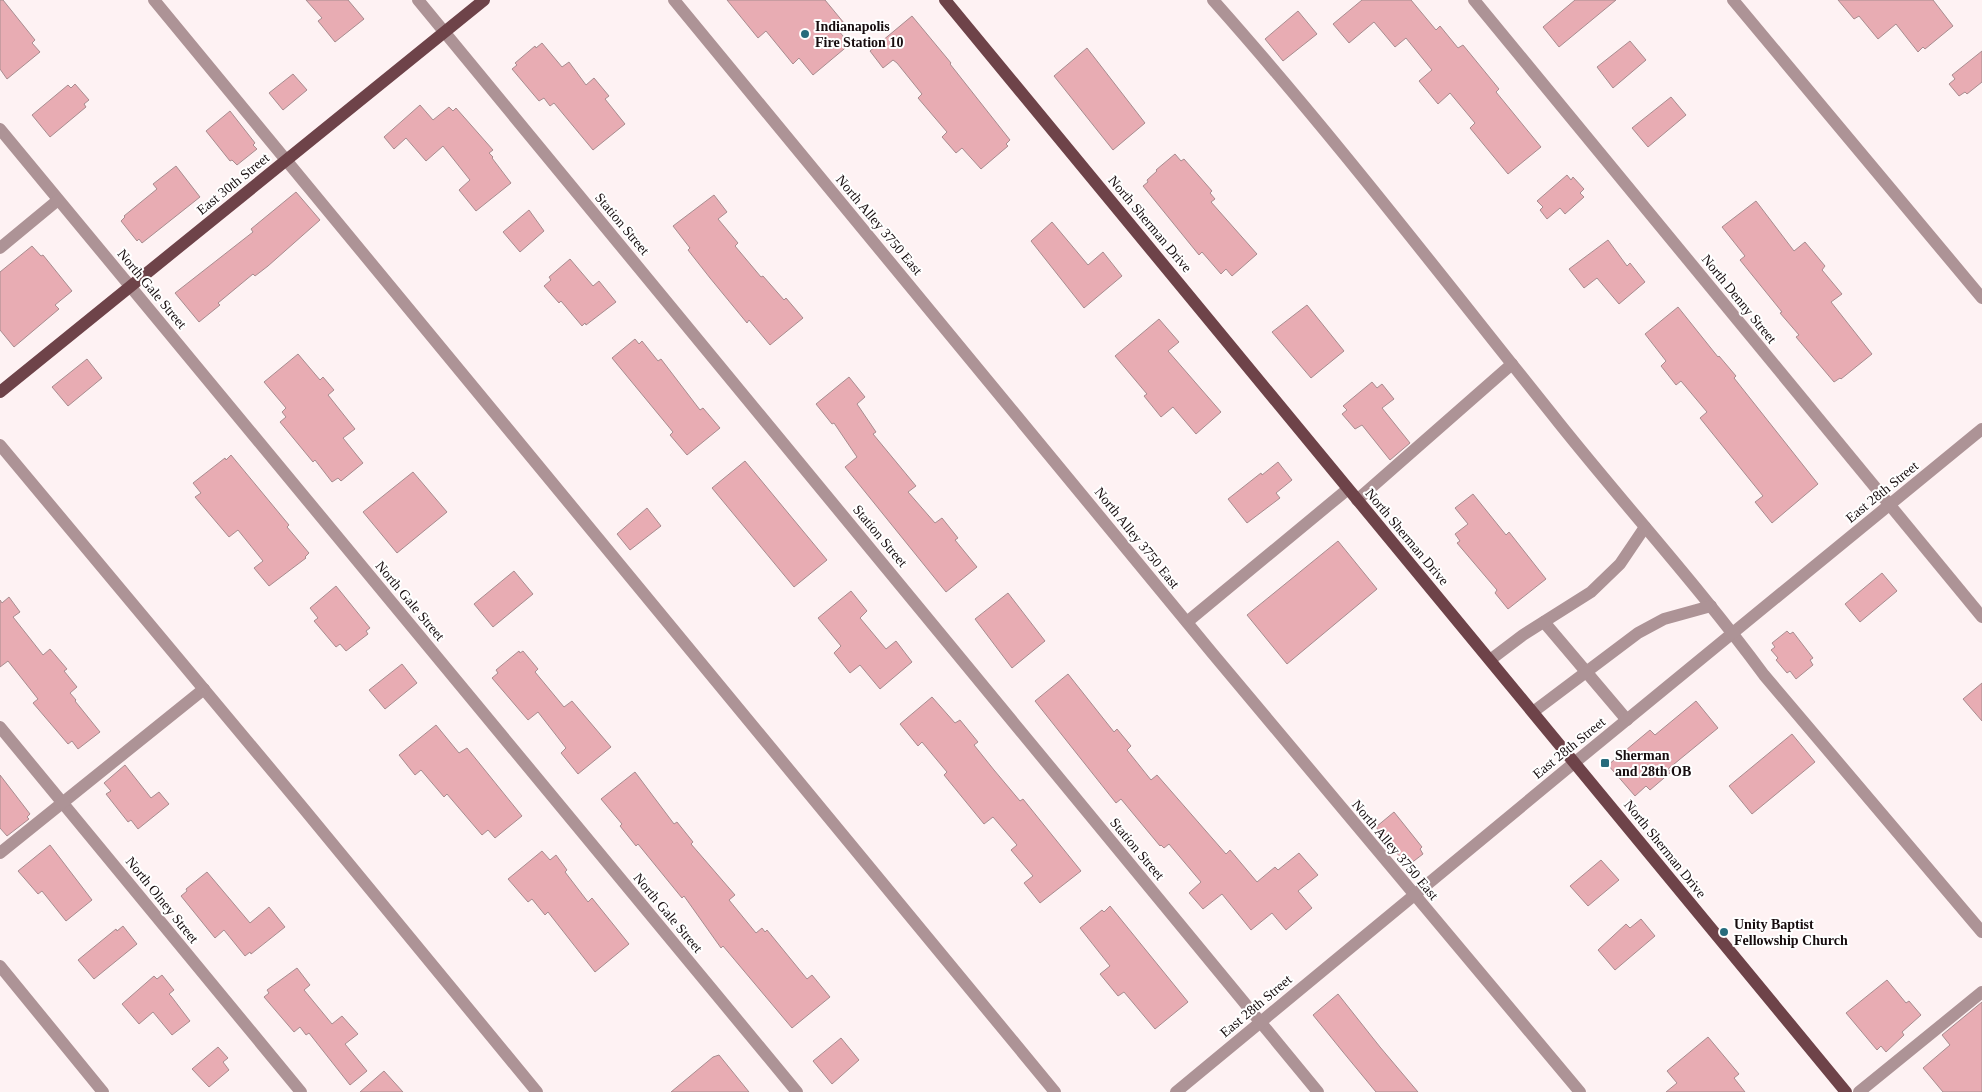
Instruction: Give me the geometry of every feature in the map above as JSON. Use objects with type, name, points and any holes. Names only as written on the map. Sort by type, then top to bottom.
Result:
[{"type":"main road","name":"East 30th Street","points":[[0,392],[484,0]]},
{"type":"main road","name":"North Sherman Drive","points":[[945,0],[1846,1092]]},
{"type":"street","points":[[154,0],[1055,1092]]},
{"type":"street","name":"Station Street","points":[[418,0],[1318,1092]]},
{"type":"street","name":"North Alley 3750 East","points":[[674,0],[1187,622],[1580,1092]]},
{"type":"street","points":[[1213,0],[1272,66],[1512,364],[1733,633],[1764,675],[1982,932]]},
{"type":"street","name":"North Denny Street","points":[[1474,0],[1982,616]]},
{"type":"street","points":[[1733,0],[1982,298]]},
{"type":"street","name":"North Gale Street","points":[[0,130],[797,1092]]},
{"type":"street","points":[[0,248],[58,200]]},
{"type":"street","points":[[1357,500],[1512,364]]},
{"type":"street","name":"East 28th Street","points":[[1176,1092],[1982,429]]},
{"type":"street","points":[[0,445],[304,808],[537,1092]]},
{"type":"street","points":[[1187,622],[1348,489]]},
{"type":"street","points":[[1490,660],[1523,635],[1591,592],[1620,564],[1645,527]]},
{"type":"street","points":[[1533,712],[1638,633],[1664,619],[1711,606]]},
{"type":"street","points":[[1544,622],[1627,720]]},
{"type":"street","points":[[0,853],[204,689]]},
{"type":"street","name":"North Olney Street","points":[[0,727],[301,1092]]},
{"type":"street","points":[[0,966],[103,1092]]},
{"type":"street","points":[[1859,1092],[1982,992]]},
{"type":"building","points":[[0,0],[3,0],[35,40],[32,43],[40,52],[7,79],[0,69]]},
{"type":"building","points":[[306,0],[348,0],[364,19],[335,42],[318,21],[322,18]]},
{"type":"building","name":"Indianapolis Fire Station 10","points":[[727,0],[825,0],[844,23],[837,29],[850,44],[813,75],[799,58],[793,64],[766,31],[758,38]]},
{"type":"building","points":[[1362,0],[1411,0],[1436,30],[1440,26],[1458,48],[1463,45],[1499,89],[1496,92],[1541,147],[1508,174],[1470,128],[1475,123],[1450,93],[1438,104],[1419,81],[1432,70],[1406,38],[1395,47],[1374,22],[1349,43],[1333,24]]},
{"type":"building","points":[[1575,0],[1616,0],[1559,47],[1543,27]]},
{"type":"building","points":[[1838,0],[1933,0],[1953,26],[1925,49],[1923,47],[1918,52],[1896,24],[1878,39],[1859,16],[1854,19]]},
{"type":"building","points":[[1298,11],[1317,34],[1283,61],[1265,39]]},
{"type":"building","points":[[912,16],[1010,140],[1006,144],[1008,146],[981,169],[962,148],[956,153],[942,137],[947,132],[918,98],[922,94],[897,63],[893,60],[883,68],[870,51]]},
{"type":"building","points":[[1630,41],[1646,60],[1613,88],[1597,67]]},
{"type":"building","points":[[542,43],[562,67],[569,62],[586,85],[594,78],[609,96],[605,99],[625,124],[593,150],[554,103],[550,106],[544,98],[539,101],[512,69],[517,65],[515,63],[535,46],[536,48]]},
{"type":"building","points":[[1087,48],[1145,123],[1113,150],[1054,76]]},
{"type":"building","points":[[1982,51],[1982,82],[1967,94],[1965,92],[1959,96],[1949,84],[1955,79],[1952,75]]},
{"type":"building","points":[[293,74],[307,90],[283,110],[269,93]]},
{"type":"building","points":[[75,84],[89,100],[84,104],[86,107],[50,137],[32,115],[68,85],[71,88]]},
{"type":"building","points":[[1671,97],[1686,115],[1648,147],[1632,128]]},
{"type":"building","points":[[420,105],[433,120],[449,107],[453,111],[456,108],[493,150],[489,153],[511,183],[476,211],[459,190],[470,180],[443,146],[426,161],[406,138],[394,149],[384,137]]},
{"type":"building","points":[[230,111],[255,143],[253,145],[257,149],[237,165],[232,160],[230,161],[206,131]]},
{"type":"building","points":[[1175,154],[1181,161],[1184,159],[1212,191],[1210,193],[1215,199],[1211,202],[1257,254],[1232,276],[1226,269],[1221,274],[1202,252],[1199,255],[1143,186],[1156,170]]},
{"type":"building","points":[[176,166],[200,197],[142,243],[139,239],[137,241],[121,221],[124,216],[157,189],[153,184]]},
{"type":"building","points":[[1567,175],[1571,180],[1573,177],[1584,189],[1580,193],[1584,197],[1565,214],[1560,208],[1547,219],[1540,210],[1543,207],[1537,201]]},
{"type":"building","points":[[296,192],[320,220],[268,266],[255,276],[253,274],[218,303],[220,305],[199,322],[175,293],[253,232],[251,229]]},
{"type":"building","points":[[714,195],[727,212],[718,219],[738,243],[735,246],[761,277],[763,276],[784,300],[786,298],[803,318],[770,345],[749,320],[747,323],[710,278],[688,250],[690,248],[673,226]]},
{"type":"building","points":[[1756,201],[1794,251],[1805,242],[1825,266],[1822,270],[1842,294],[1831,302],[1872,354],[1841,379],[1834,382],[1796,337],[1799,335],[1740,260],[1745,256],[1722,227]]},
{"type":"building","points":[[529,210],[544,231],[520,252],[503,232]]},
{"type":"building","points":[[1052,222],[1088,265],[1103,252],[1122,276],[1084,308],[1031,241]]},
{"type":"building","points":[[1608,240],[1627,266],[1630,263],[1645,282],[1619,304],[1597,278],[1584,288],[1569,269]]},
{"type":"building","points":[[32,246],[41,256],[43,255],[72,291],[55,305],[59,309],[14,347],[0,330],[0,272]]},
{"type":"building","points":[[570,259],[593,286],[599,281],[616,302],[582,326],[561,301],[559,303],[544,286],[551,280],[549,277]]},
{"type":"building","points":[[1307,305],[1344,351],[1311,378],[1272,332]]},
{"type":"building","points":[[1678,307],[1718,357],[1736,376],[1734,378],[1818,484],[1772,523],[1755,502],[1763,496],[1700,418],[1707,412],[1681,381],[1676,385],[1661,366],[1666,361],[1645,334]]},
{"type":"building","points":[[1159,319],[1179,342],[1168,351],[1221,412],[1196,434],[1173,407],[1161,417],[1144,396],[1147,394],[1115,356]]},
{"type":"building","points":[[635,339],[639,344],[642,341],[658,361],[661,359],[700,410],[703,408],[720,428],[687,455],[670,435],[673,432],[612,358]]},
{"type":"building","points":[[298,354],[320,380],[323,377],[334,390],[328,395],[355,429],[343,438],[363,463],[341,481],[338,478],[332,482],[315,460],[313,462],[280,422],[286,417],[282,412],[286,408],[264,382]]},
{"type":"building","points":[[87,359],[102,378],[68,406],[52,387]]},
{"type":"building","points":[[849,377],[865,397],[857,404],[876,432],[873,434],[916,486],[908,492],[935,523],[942,518],[958,538],[955,540],[977,567],[946,592],[845,467],[857,457],[834,423],[832,424],[816,404]]},
{"type":"building","points":[[1372,382],[1377,388],[1382,384],[1394,399],[1382,408],[1410,443],[1390,460],[1362,425],[1355,429],[1342,414],[1347,410],[1343,406]]},
{"type":"building","points":[[231,455],[289,525],[287,527],[309,553],[306,558],[269,586],[254,568],[263,561],[238,530],[229,537],[195,497],[201,493],[193,483]]},
{"type":"building","points":[[745,461],[827,560],[794,587],[712,488]]},
{"type":"building","points":[[1278,462],[1292,480],[1276,493],[1280,498],[1247,523],[1228,499]]},
{"type":"building","points":[[413,472],[447,512],[397,553],[363,512]]},
{"type":"building","points":[[1473,494],[1506,535],[1509,532],[1546,579],[1508,609],[1495,593],[1497,590],[1457,543],[1460,541],[1455,534],[1468,524],[1455,508]]},
{"type":"building","points":[[647,508],[661,526],[630,550],[617,534]]},
{"type":"building","points":[[1338,541],[1377,589],[1287,664],[1247,615]]},
{"type":"building","points":[[514,571],[533,594],[493,627],[474,604]]},
{"type":"building","points":[[1882,573],[1897,591],[1860,622],[1845,604]]},
{"type":"building","points":[[336,586],[370,628],[366,631],[368,634],[346,651],[340,644],[336,647],[314,621],[318,618],[310,608]]},
{"type":"building","points":[[851,591],[867,611],[860,618],[886,649],[896,641],[912,662],[880,689],[860,665],[850,673],[834,653],[841,646],[818,618]]},
{"type":"building","points":[[1008,593],[1045,641],[1012,668],[975,619]]},
{"type":"building","points":[[9,597],[20,612],[13,617],[43,655],[50,649],[67,669],[64,671],[77,687],[70,693],[100,732],[78,749],[72,741],[68,744],[33,703],[38,699],[8,661],[0,667],[0,600],[2,603]]},
{"type":"building","points":[[1787,631],[1790,634],[1793,632],[1813,658],[1810,660],[1813,665],[1796,679],[1790,671],[1787,673],[1776,660],[1778,658],[1771,650],[1775,647],[1772,643]]},
{"type":"building","points":[[519,651],[520,653],[523,651],[538,669],[535,672],[564,707],[572,701],[611,747],[578,774],[561,753],[566,748],[538,712],[528,720],[492,678],[498,673],[496,670]]},
{"type":"building","points":[[402,664],[417,683],[385,709],[369,690]]},
{"type":"building","points":[[1068,674],[1114,732],[1117,729],[1131,746],[1127,750],[1151,780],[1157,775],[1226,854],[1230,850],[1257,882],[1275,867],[1278,870],[1299,853],[1318,875],[1298,891],[1312,908],[1286,930],[1272,913],[1251,930],[1222,894],[1203,909],[1189,893],[1201,882],[1169,844],[1164,848],[1160,846],[1121,799],[1116,803],[1035,701]]},
{"type":"building","points":[[1982,683],[1982,721],[1963,699]]},
{"type":"building","points":[[932,697],[955,723],[960,720],[978,742],[974,745],[994,770],[1020,801],[1023,799],[1081,871],[1040,903],[1024,883],[1033,876],[1011,850],[1017,845],[993,817],[984,824],[944,775],[947,772],[922,742],[918,746],[900,724]]},
{"type":"building","points":[[1696,701],[1718,728],[1668,769],[1671,772],[1650,790],[1646,786],[1635,796],[1608,765],[1650,730],[1655,735]]},
{"type":"building","points":[[436,725],[459,753],[467,748],[522,816],[495,838],[488,830],[482,835],[447,794],[444,797],[421,770],[415,775],[399,755]]},
{"type":"building","points":[[1792,734],[1815,762],[1752,814],[1729,786]]},
{"type":"building","points":[[125,765],[151,798],[159,792],[169,804],[138,829],[131,820],[128,822],[106,794],[111,791],[104,783]]},
{"type":"building","points":[[635,772],[674,824],[677,822],[693,842],[691,844],[735,895],[729,900],[756,933],[762,928],[765,932],[767,930],[807,979],[812,975],[830,997],[792,1028],[723,946],[721,948],[684,896],[682,898],[638,844],[636,846],[620,826],[622,824],[601,799]]},
{"type":"building","points":[[0,775],[30,814],[27,817],[29,819],[7,836],[0,828]]},
{"type":"building","points":[[1394,812],[1422,847],[1420,849],[1423,854],[1410,864],[1406,860],[1404,862],[1376,827]]},
{"type":"building","points":[[50,845],[92,900],[66,921],[42,891],[38,894],[18,871]]},
{"type":"building","points":[[542,851],[550,860],[556,855],[567,870],[565,872],[588,902],[592,898],[629,944],[595,972],[548,912],[545,915],[532,899],[528,902],[508,879]]},
{"type":"building","points":[[1601,860],[1619,880],[1588,906],[1570,886]]},
{"type":"building","points":[[207,872],[250,923],[269,907],[285,927],[251,954],[250,952],[245,956],[224,930],[215,938],[181,896],[187,891],[186,889]]},
{"type":"building","points":[[1110,906],[1188,1002],[1155,1029],[1124,992],[1118,996],[1100,974],[1110,966],[1080,928],[1102,910],[1104,912]]},
{"type":"building","points":[[1641,919],[1655,936],[1615,970],[1598,950],[1626,924],[1630,928]]},
{"type":"building","points":[[123,926],[137,944],[94,979],[78,960],[116,929],[117,931]]},
{"type":"building","points":[[297,968],[310,985],[304,990],[332,1024],[342,1016],[358,1034],[345,1044],[367,1071],[350,1085],[309,1033],[306,1035],[300,1027],[294,1032],[264,997],[269,993],[267,990]]},
{"type":"building","points":[[162,975],[174,990],[169,994],[190,1021],[172,1035],[153,1012],[139,1024],[122,1004],[154,976],[157,979]]},
{"type":"building","points":[[1887,980],[1906,1003],[1909,1001],[1921,1015],[1902,1032],[1904,1035],[1886,1052],[1881,1046],[1877,1050],[1846,1013]]},
{"type":"building","points":[[1338,994],[1418,1092],[1376,1092],[1343,1052],[1313,1015]]},
{"type":"building","points":[[1982,1002],[1982,1092],[1943,1092],[1923,1068],[1950,1045],[1942,1035]]},
{"type":"building","points":[[1708,1037],[1739,1074],[1734,1078],[1745,1092],[1666,1092],[1677,1083],[1667,1071]]},
{"type":"building","points":[[841,1038],[859,1060],[832,1084],[813,1061]]},
{"type":"building","points":[[218,1047],[228,1058],[223,1062],[229,1070],[209,1087],[192,1069]]},
{"type":"building","points":[[719,1055],[749,1092],[671,1092],[713,1057]]},
{"type":"building","points":[[384,1071],[403,1092],[360,1092]]},
{"type":"place","name":"Indianapolis Fire Station 10","points":[[805,34]]},
{"type":"place","name":"Sherman and 28th OB","points":[[1605,763]]},
{"type":"place","name":"Unity Baptist Fellowship Church","points":[[1724,932]]}]
